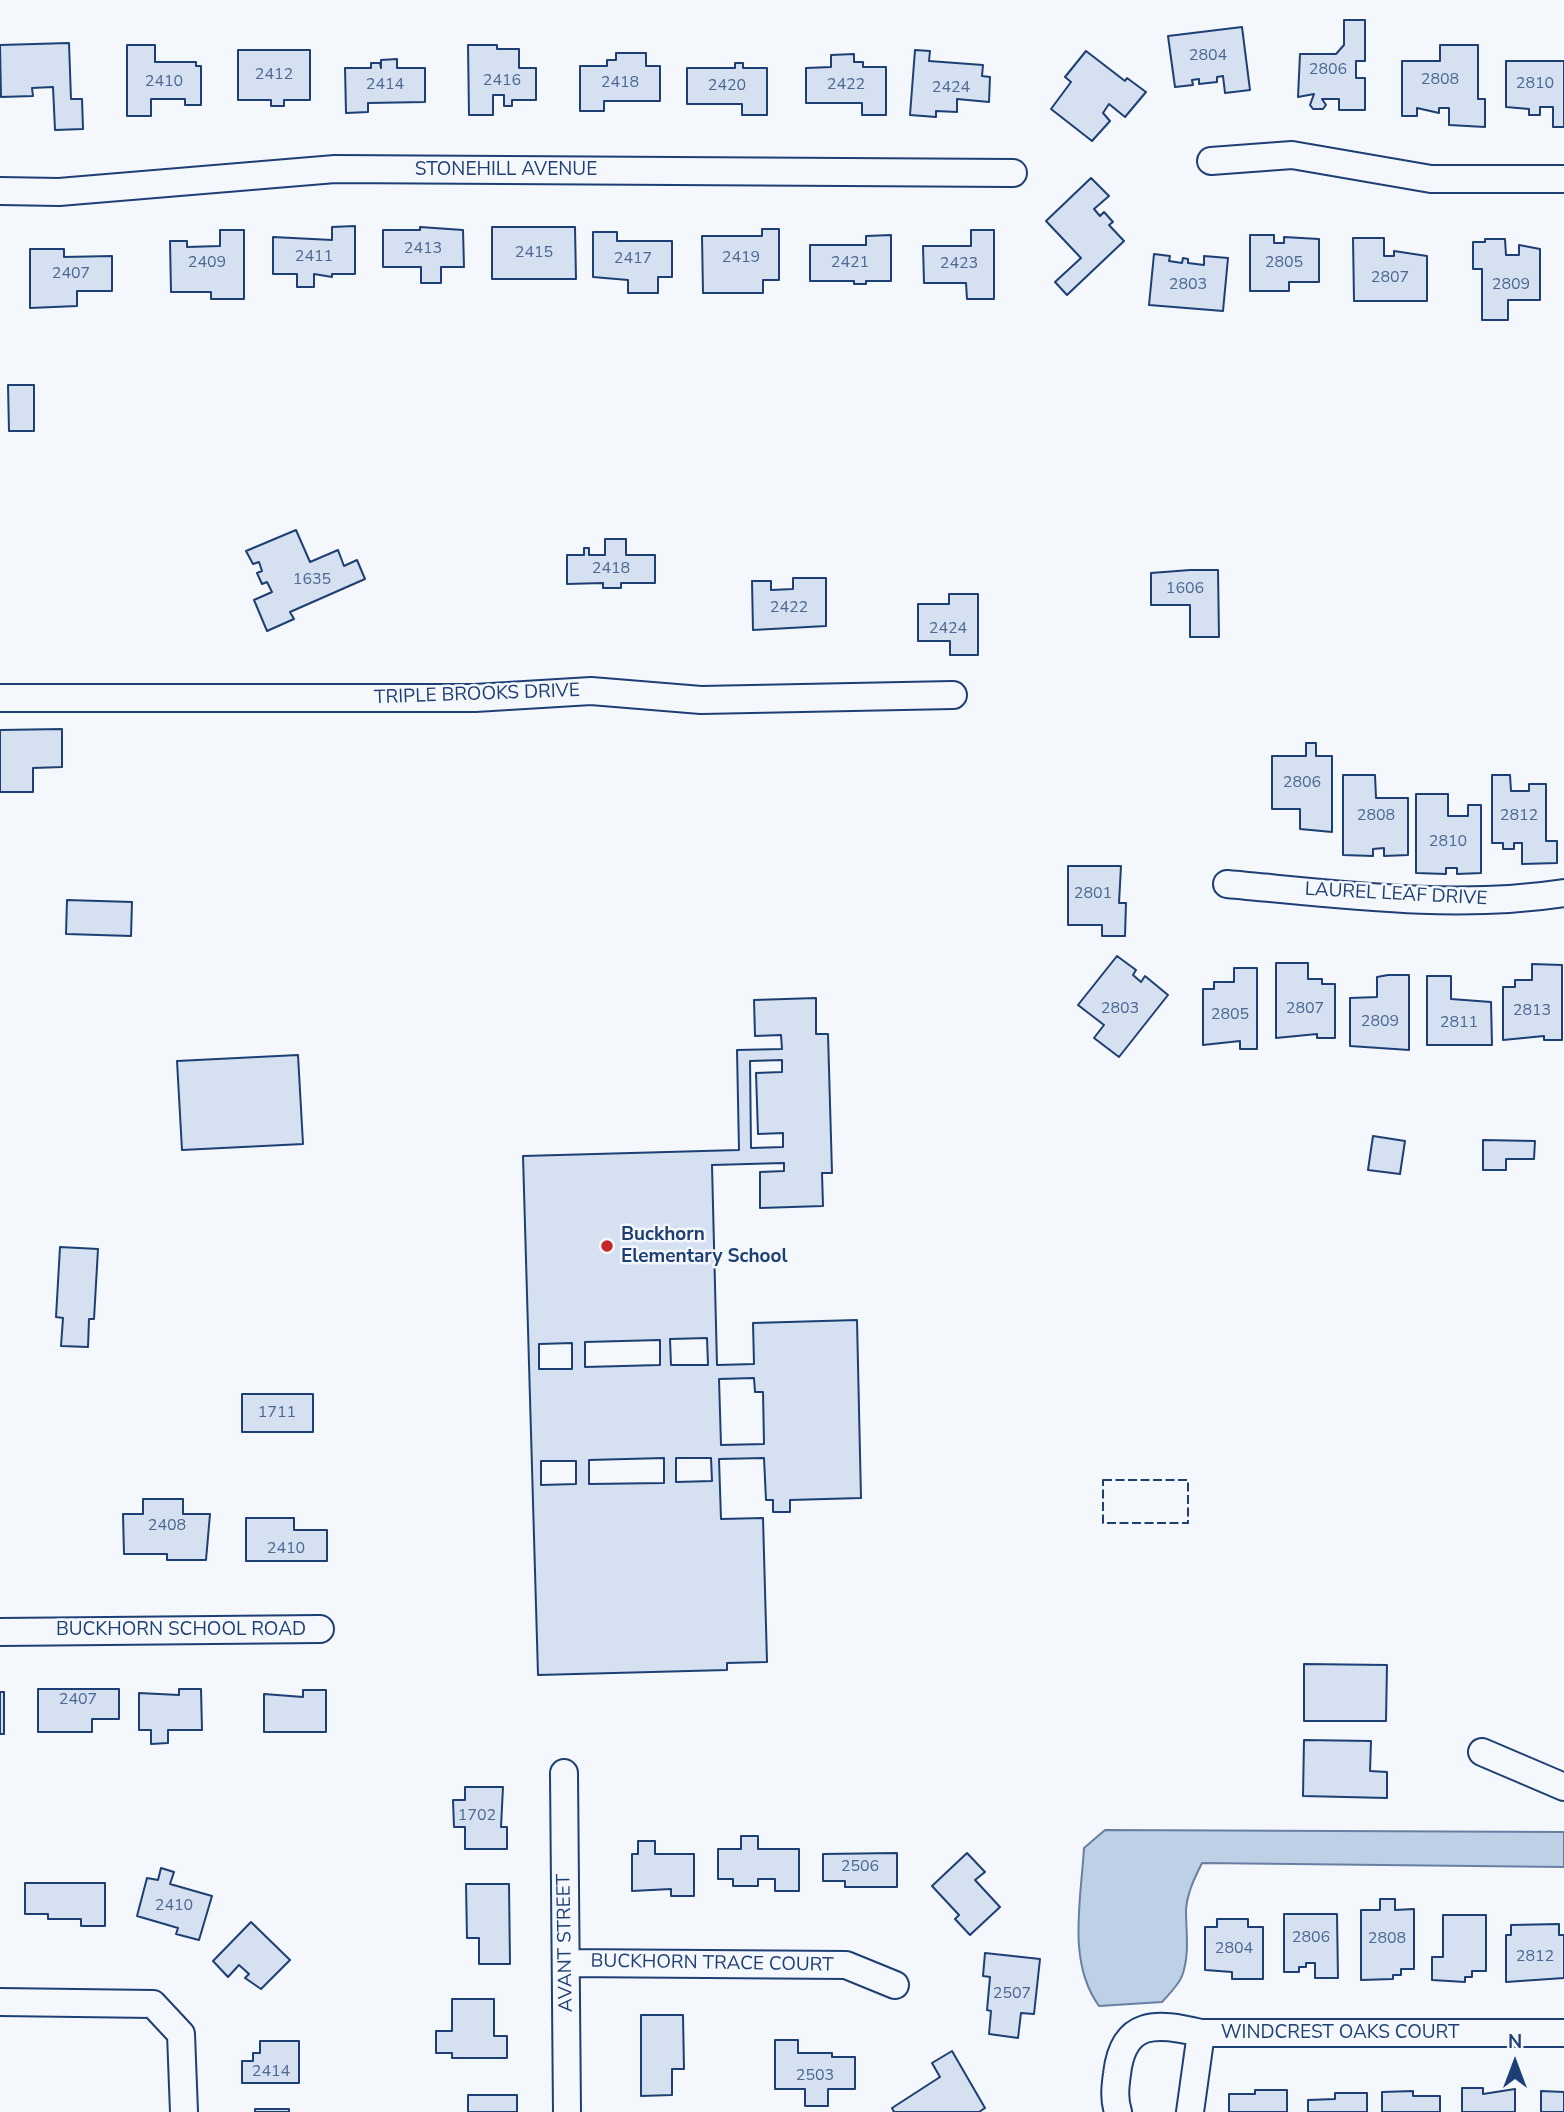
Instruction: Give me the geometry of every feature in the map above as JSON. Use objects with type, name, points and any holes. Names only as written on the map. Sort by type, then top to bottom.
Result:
[{"type":"street","points":[[1211,161],[1292,155],[1431,179],[1564,179]]},
{"type":"street","name":"STONEHILL AVENUE","points":[[0,191],[59,191],[335,169],[1013,173]]},
{"type":"street","name":"TRIPLE BROOKS DRIVE","points":[[0,698],[475,698],[591,691],[701,700],[953,695]]},
{"type":"street","name":"LAUREL LEAF DRIVE","points":[[1227,884],[1345,895],[1512,901],[1564,893]]},
{"type":"street","name":"BUCKHORN SCHOOL ROAD","points":[[0,1632],[320,1629]]},
{"type":"street","points":[[1482,1752],[1564,1787]]},
{"type":"street","name":"AVANT STREET","points":[[564,1773],[567,2112]]},
{"type":"street","name":"BUCKHORN TRACE COURT","points":[[567,1962],[846,1965],[895,1985]]},
{"type":"street","points":[[0,2002],[153,2004],[181,2034],[184,2112]]},
{"type":"street","name":"WINDCREST OAKS COURT","points":[[1118,2112],[1114,2099],[1124,2043],[1136,2031],[1152,2027],[1174,2026],[1201,2033],[1564,2033]]},
{"type":"street","name":"WINDCREST OAKS COURT","points":[[1190,2112],[1201,2033]]},
{"type":"water","points":[[1105,1830],[1564,1832],[1564,1867],[1202,1863],[1188,1897],[1186,1960],[1176,1987],[1162,2002],[1099,2006],[1089,1989],[1083,1970],[1078,1930],[1084,1848]]},
{"type":"building","points":[[1344,20],[1365,20],[1365,61],[1356,61],[1356,78],[1365,78],[1365,110],[1339,110],[1339,99],[1322,99],[1326,105],[1323,109],[1313,109],[1310,105],[1314,94],[1298,97],[1300,54],[1336,54],[1344,45]]},
{"type":"building","points":[[1242,27],[1250,90],[1225,93],[1223,76],[1217,77],[1217,82],[1199,84],[1199,79],[1192,80],[1193,85],[1175,87],[1168,36]]},
{"type":"building","points":[[69,43],[71,99],[82,99],[83,129],[55,130],[53,87],[32,88],[33,96],[1,97],[0,45]]},
{"type":"building","points":[[127,45],[155,45],[155,62],[196,62],[196,66],[201,66],[201,105],[185,105],[185,99],[151,99],[151,116],[127,116]]},
{"type":"building","points":[[468,45],[497,45],[497,49],[519,49],[519,68],[536,68],[536,100],[512,100],[512,106],[504,106],[504,95],[493,95],[493,115],[469,115]]},
{"type":"building","points":[[1440,45],[1478,45],[1478,99],[1485,99],[1485,127],[1449,125],[1449,108],[1439,108],[1439,113],[1417,108],[1417,116],[1402,116],[1402,61],[1440,61]]},
{"type":"building","points":[[238,50],[310,50],[310,100],[284,100],[284,106],[271,106],[271,100],[238,100]]},
{"type":"building","points":[[915,50],[930,51],[929,61],[983,65],[982,76],[990,77],[989,102],[957,99],[957,112],[936,111],[936,117],[910,115]]},
{"type":"building","points":[[1086,51],[1125,81],[1127,78],[1146,92],[1125,117],[1109,104],[1103,113],[1110,121],[1092,141],[1051,109],[1071,82],[1065,77]]},
{"type":"building","points":[[616,53],[646,53],[646,66],[660,66],[660,101],[604,101],[604,111],[580,111],[580,66],[607,66],[607,60],[616,60]]},
{"type":"building","points":[[854,54],[854,62],[863,62],[863,67],[886,67],[886,115],[862,115],[862,103],[806,103],[806,68],[831,67],[831,55]]},
{"type":"building","points":[[397,59],[397,68],[425,68],[425,102],[368,103],[368,112],[346,113],[345,68],[371,68],[371,63],[380,63],[381,68],[381,60]]},
{"type":"building","points":[[1506,61],[1564,61],[1564,127],[1553,127],[1553,107],[1540,107],[1540,115],[1529,115],[1529,109],[1506,107]]},
{"type":"building","points":[[735,63],[743,63],[743,68],[767,68],[767,115],[742,115],[742,104],[687,104],[687,68],[735,68]]},
{"type":"building","points":[[1091,178],[1109,196],[1094,209],[1100,216],[1104,212],[1113,222],[1109,225],[1124,241],[1067,295],[1055,282],[1081,258],[1046,221]]},
{"type":"building","points":[[355,226],[355,274],[332,274],[332,277],[314,274],[314,287],[297,287],[297,274],[273,274],[273,237],[332,240],[332,227]]},
{"type":"building","points":[[420,227],[463,230],[464,267],[441,267],[441,283],[421,283],[421,267],[383,267],[383,230],[420,230]]},
{"type":"building","points":[[492,227],[575,227],[576,279],[492,279]]},
{"type":"building","points":[[762,229],[779,229],[779,280],[763,280],[763,293],[703,293],[702,236],[762,236]]},
{"type":"building","points":[[220,230],[244,230],[244,299],[211,299],[211,292],[171,292],[170,241],[187,241],[187,247],[220,246]]},
{"type":"building","points":[[971,230],[994,230],[994,299],[967,299],[966,283],[924,283],[923,246],[971,246]]},
{"type":"building","points":[[593,232],[617,232],[617,241],[672,241],[672,277],[658,277],[658,293],[628,293],[628,280],[593,277]]},
{"type":"building","points":[[891,235],[891,281],[854,284],[854,281],[810,281],[810,245],[866,245],[866,236]]},
{"type":"building","points":[[1250,235],[1274,235],[1274,243],[1284,243],[1284,237],[1319,239],[1319,282],[1289,282],[1289,291],[1250,291]]},
{"type":"building","points":[[1353,238],[1384,238],[1384,256],[1394,256],[1394,251],[1427,256],[1427,301],[1354,301]]},
{"type":"building","points":[[1485,239],[1505,239],[1506,255],[1519,255],[1519,245],[1540,249],[1540,300],[1508,300],[1508,320],[1482,320],[1482,269],[1473,269],[1473,242],[1485,242]]},
{"type":"building","points":[[30,249],[64,249],[64,257],[112,256],[112,291],[77,291],[77,306],[30,308]]},
{"type":"building","points":[[1154,254],[1170,256],[1169,261],[1182,263],[1183,258],[1188,259],[1188,263],[1204,265],[1204,256],[1228,258],[1223,311],[1149,305]]},
{"type":"building","points":[[8,385],[34,385],[34,431],[9,431]]},
{"type":"building","points":[[296,530],[310,562],[338,550],[344,566],[357,560],[365,579],[290,612],[294,619],[267,631],[254,600],[272,592],[267,582],[262,584],[257,573],[262,571],[259,562],[253,564],[246,551]]},
{"type":"building","points":[[605,539],[626,539],[626,555],[655,555],[655,583],[621,583],[621,588],[603,588],[603,583],[567,584],[567,555],[584,555],[584,548],[589,548],[589,555],[605,555]]},
{"type":"building","points":[[1218,570],[1219,637],[1190,637],[1190,605],[1151,605],[1151,573]]},
{"type":"building","points":[[793,578],[826,578],[826,626],[753,630],[752,581],[771,581],[771,590],[793,589]]},
{"type":"building","points":[[949,594],[978,594],[978,655],[950,655],[950,641],[918,641],[918,604],[949,604]]},
{"type":"building","points":[[62,729],[62,767],[33,768],[33,792],[0,792],[0,730]]},
{"type":"building","points":[[1306,743],[1316,743],[1316,756],[1332,756],[1332,832],[1300,829],[1300,809],[1272,809],[1272,756],[1306,756]]},
{"type":"building","points":[[1343,775],[1375,775],[1376,798],[1408,798],[1408,855],[1384,856],[1384,848],[1373,849],[1373,856],[1343,855]]},
{"type":"building","points":[[1492,775],[1510,775],[1511,791],[1529,791],[1529,784],[1546,784],[1546,841],[1557,841],[1557,863],[1522,864],[1522,843],[1514,843],[1514,849],[1503,849],[1503,843],[1492,843]]},
{"type":"building","points":[[1416,794],[1448,794],[1448,816],[1468,816],[1468,805],[1481,805],[1481,873],[1457,874],[1457,868],[1446,868],[1446,874],[1416,873]]},
{"type":"building","points":[[1068,866],[1121,866],[1119,903],[1126,903],[1125,936],[1102,936],[1102,925],[1068,925]]},
{"type":"building","points":[[67,900],[132,902],[131,936],[66,934]]},
{"type":"building","points":[[1117,956],[1136,970],[1133,975],[1141,982],[1145,976],[1168,995],[1119,1057],[1094,1038],[1104,1025],[1078,1005]]},
{"type":"building","points":[[1276,963],[1308,963],[1308,979],[1322,979],[1322,984],[1335,984],[1335,1038],[1317,1038],[1317,1034],[1276,1038]]},
{"type":"building","points":[[1532,964],[1562,965],[1562,1040],[1544,1040],[1544,1036],[1503,1040],[1503,987],[1515,987],[1515,980],[1532,980]]},
{"type":"building","points":[[1234,968],[1257,968],[1257,1049],[1240,1049],[1240,1041],[1203,1045],[1203,989],[1214,989],[1214,982],[1234,982]]},
{"type":"building","points":[[1409,975],[1409,1050],[1350,1046],[1350,998],[1377,997],[1377,977]]},
{"type":"building","points":[[1427,976],[1451,976],[1451,999],[1491,1002],[1492,1045],[1427,1045]]},
{"type":"building","points":[[816,998],[816,1034],[828,1034],[832,1173],[822,1173],[823,1206],[760,1208],[760,1172],[784,1171],[784,1163],[712,1165],[717,1365],[754,1364],[753,1323],[857,1320],[861,1498],[790,1500],[790,1512],[773,1512],[773,1500],[766,1500],[764,1458],[719,1459],[721,1519],[763,1518],[767,1662],[727,1663],[727,1670],[538,1675],[523,1156],[739,1150],[737,1050],[782,1049],[781,1035],[755,1036],[754,1000]],"holes":[[[782,1060],[782,1072],[756,1073],[758,1134],[783,1133],[783,1147],[751,1148],[750,1061]],[[707,1338],[708,1365],[671,1365],[670,1339]],[[660,1340],[660,1365],[585,1367],[585,1342]],[[572,1343],[572,1369],[539,1369],[539,1344]],[[754,1378],[755,1392],[763,1392],[764,1444],[721,1445],[719,1379]],[[664,1458],[664,1483],[589,1484],[589,1460]],[[676,1458],[711,1458],[712,1481],[676,1482]],[[541,1461],[576,1461],[576,1484],[541,1485]]]},
{"type":"building","points":[[298,1055],[303,1144],[182,1150],[177,1061]]},
{"type":"building","points":[[1373,1136],[1405,1141],[1400,1174],[1368,1170]]},
{"type":"building","points":[[1483,1140],[1535,1141],[1534,1159],[1506,1159],[1506,1170],[1483,1170]]},
{"type":"building","points":[[60,1247],[98,1249],[94,1319],[89,1319],[88,1347],[61,1346],[63,1318],[56,1317]]},
{"type":"building","points":[[242,1394],[313,1394],[313,1432],[242,1432]]},
{"type":"building","points":[[143,1499],[183,1499],[183,1514],[210,1514],[206,1560],[167,1560],[167,1554],[124,1554],[123,1514],[143,1514]]},
{"type":"building","points":[[246,1518],[294,1518],[294,1530],[327,1530],[327,1561],[246,1561]]},
{"type":"building","points":[[1304,1664],[1387,1665],[1386,1721],[1304,1721]]},
{"type":"building","points":[[38,1689],[119,1689],[119,1719],[92,1719],[92,1732],[38,1732]]},
{"type":"building","points":[[179,1689],[201,1689],[202,1730],[168,1730],[168,1743],[151,1744],[151,1730],[139,1730],[139,1693],[179,1695]]},
{"type":"building","points":[[303,1690],[326,1690],[326,1732],[264,1732],[264,1694],[303,1697]]},
{"type":"building","points":[[0,1692],[4,1692],[4,1734],[0,1734]]},
{"type":"building","points":[[1304,1740],[1371,1741],[1370,1771],[1387,1772],[1387,1798],[1303,1796]]},
{"type":"building","points":[[465,1787],[503,1787],[501,1827],[507,1827],[507,1849],[465,1849],[465,1827],[454,1827],[453,1800],[465,1800]]},
{"type":"building","points":[[741,1836],[758,1836],[758,1849],[799,1849],[799,1891],[775,1891],[775,1879],[758,1879],[758,1886],[733,1886],[733,1879],[718,1879],[718,1849],[741,1849]]},
{"type":"building","points":[[638,1841],[655,1841],[655,1854],[694,1854],[694,1896],[671,1896],[671,1889],[632,1891],[632,1854],[638,1854]]},
{"type":"building","points":[[897,1853],[897,1887],[845,1887],[845,1881],[823,1881],[823,1854]]},
{"type":"building","points":[[967,1853],[985,1872],[975,1880],[1000,1907],[970,1935],[955,1919],[959,1915],[932,1886]]},
{"type":"building","points":[[161,1868],[174,1872],[170,1884],[212,1896],[199,1940],[176,1934],[178,1928],[137,1916],[147,1878],[158,1880]]},
{"type":"building","points":[[25,1883],[105,1883],[105,1926],[81,1926],[81,1919],[48,1919],[48,1914],[25,1914]]},
{"type":"building","points":[[466,1884],[509,1884],[510,1964],[479,1964],[479,1938],[467,1938]]},
{"type":"building","points":[[1380,1899],[1395,1899],[1395,1910],[1414,1909],[1414,1969],[1401,1969],[1401,1975],[1393,1975],[1393,1979],[1361,1980],[1361,1910],[1380,1910]]},
{"type":"building","points":[[1284,1914],[1337,1914],[1338,1978],[1315,1978],[1315,1963],[1306,1963],[1306,1967],[1299,1967],[1299,1972],[1284,1972]]},
{"type":"building","points":[[1443,1915],[1486,1915],[1486,1971],[1472,1971],[1472,1977],[1465,1977],[1465,1982],[1432,1980],[1432,1957],[1443,1957]]},
{"type":"building","points":[[1217,1919],[1248,1919],[1248,1927],[1263,1927],[1263,1979],[1232,1979],[1232,1972],[1205,1970],[1205,1927],[1217,1927]]},
{"type":"building","points":[[251,1922],[290,1960],[261,1989],[245,1978],[249,1974],[239,1965],[228,1977],[213,1961]]},
{"type":"building","points":[[1559,1924],[1559,1935],[1564,1935],[1564,1978],[1506,1982],[1506,1935],[1511,1935],[1511,1925]]},
{"type":"building","points":[[985,1953],[1040,1959],[1034,2014],[1021,2013],[1018,2038],[989,2034],[991,2011],[987,2010],[990,1977],[983,1976]]},
{"type":"building","points":[[452,1999],[494,1999],[494,2036],[507,2036],[507,2058],[452,2058],[452,2053],[436,2053],[436,2031],[452,2031]]},
{"type":"building","points":[[641,2015],[683,2015],[684,2069],[672,2069],[672,2095],[641,2096]]},
{"type":"building","points":[[775,2040],[798,2040],[798,2053],[832,2053],[832,2057],[855,2057],[855,2089],[828,2089],[828,2106],[805,2106],[805,2089],[775,2089]]},
{"type":"building","points":[[260,2041],[299,2041],[299,2083],[242,2083],[242,2061],[253,2061],[253,2053],[260,2053]]},
{"type":"building","points":[[952,2051],[985,2108],[979,2112],[894,2112],[892,2108],[940,2077],[932,2063]]},
{"type":"building","points":[[1462,2088],[1483,2088],[1483,2094],[1515,2089],[1515,2112],[1462,2112]]},
{"type":"building","points":[[1255,2090],[1287,2090],[1287,2112],[1229,2112],[1229,2094],[1255,2094]]},
{"type":"building","points":[[1413,2091],[1413,2096],[1440,2096],[1440,2112],[1382,2112],[1382,2092]]},
{"type":"building","points":[[1541,2091],[1564,2092],[1564,2112],[1541,2112]]},
{"type":"building","points":[[1335,2093],[1367,2093],[1367,2112],[1308,2112],[1308,2100],[1335,2099]]},
{"type":"building","points":[[468,2095],[517,2095],[517,2112],[468,2112]]},
{"type":"building","points":[[255,2109],[289,2109],[289,2112],[255,2112]]},
{"type":"fence","points":[[1103,1480],[1188,1480],[1188,1523],[1103,1523],[1103,1480]]},
{"type":"place","name":"Buckhorn Elementary School","points":[[607,1246]]}]
